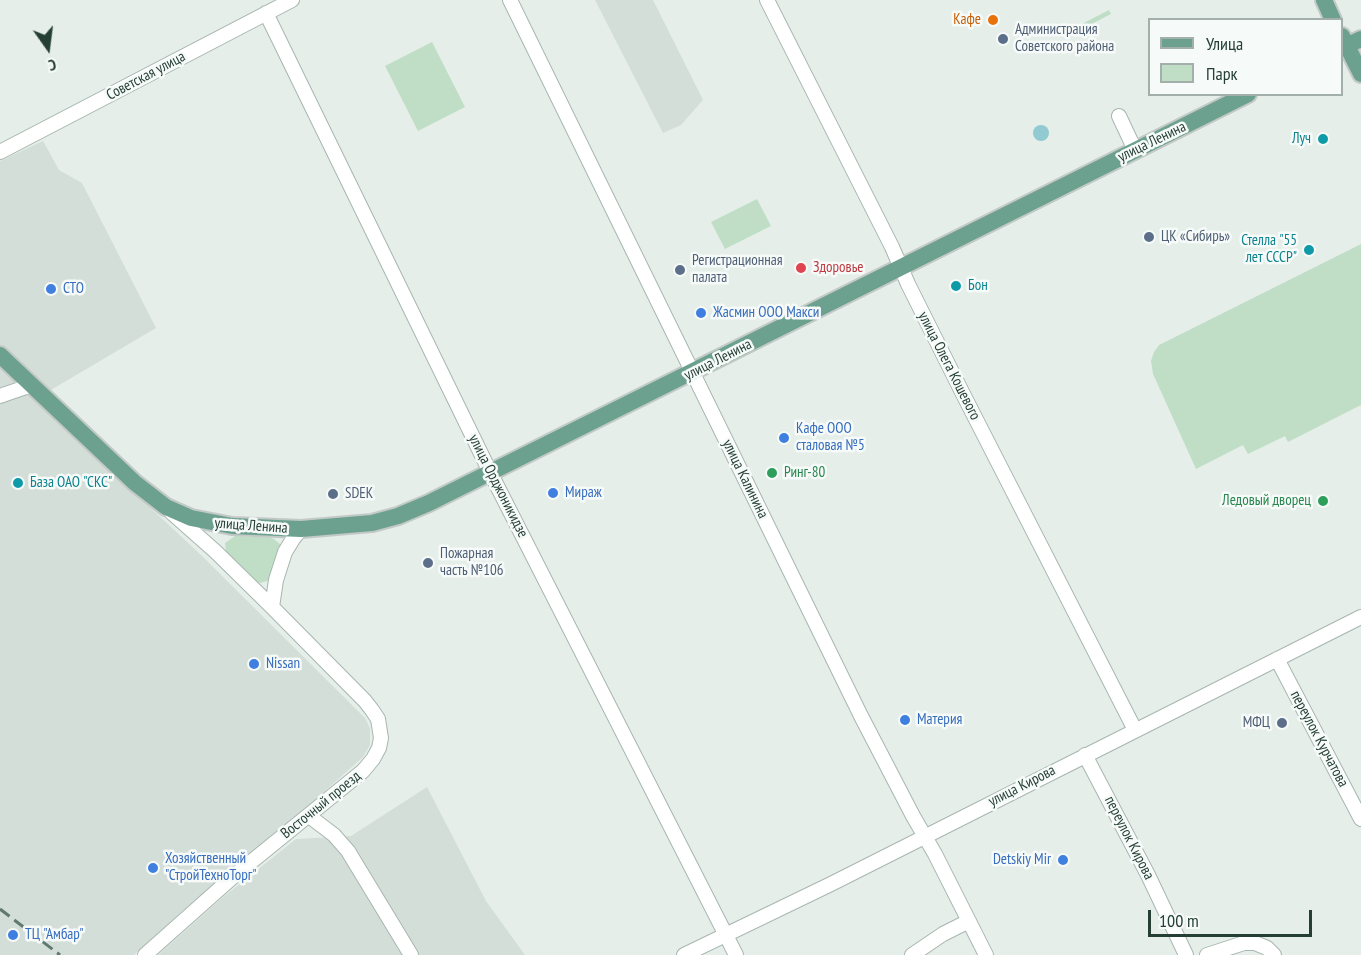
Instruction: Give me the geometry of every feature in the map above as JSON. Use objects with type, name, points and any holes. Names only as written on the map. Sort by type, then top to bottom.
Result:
[{"type":"main road","points":[[1324,0],[1332,18]]},
{"type":"main road","points":[[1348,42],[1361,74]]},
{"type":"main road","name":"улица Ленина","points":[[0,355],[135,483],[165,507],[191,518],[212,523],[255,528],[301,529],[353,526],[386,520],[413,510],[490,472],[1244,96]]},
{"type":"street","name":"Советская улица","points":[[0,152],[292,0]]},
{"type":"street","name":"улица Калинина","points":[[510,0],[861,716],[986,955]]},
{"type":"street","name":"улица Олега Кошевого","points":[[767,0],[882,226],[957,382],[1135,730]]},
{"type":"street","name":"улица Орджоникидзе","points":[[266,13],[490,472],[736,955]]},
{"type":"street","points":[[1119,116],[1136,150]]},
{"type":"street","points":[[0,396],[32,385]]},
{"type":"street","name":"Восточный проезд","points":[[145,955],[235,875],[363,771],[379,748],[381,738],[378,719],[365,701],[216,552],[165,507]]},
{"type":"street","points":[[272,607],[276,580],[285,552],[301,529]]},
{"type":"street","name":"улица Кирова","points":[[684,955],[831,884],[1361,617]]},
{"type":"street","name":"переулок Курчатова","points":[[1276,659],[1361,819]]},
{"type":"street","name":"переулок Кирова","points":[[1085,755],[1148,874],[1186,955]]},
{"type":"street","points":[[309,816],[334,835],[348,851],[411,955]]},
{"type":"street","points":[[912,955],[943,934],[969,921]]},
{"type":"street","points":[[1207,955],[1244,943],[1255,943],[1268,948],[1274,955]]},
{"type":"shaded area","points":[[595,0],[653,0],[703,100],[681,125],[663,133]]},
{"type":"shaded area","points":[[43,141],[59,170],[82,183],[156,328],[49,391],[0,346],[0,161]]},
{"type":"shaded area","points":[[0,367],[201,555],[365,718],[370,728],[370,745],[363,757],[297,816],[182,911],[134,955],[0,955]]},
{"type":"shaded area","points":[[427,787],[486,901],[525,955],[158,955],[222,898],[296,839],[351,836]]},
{"type":"green space","points":[[1109,10],[1111,14],[1082,29],[1080,25]]},
{"type":"green space","points":[[432,42],[465,107],[418,131],[385,66]]},
{"type":"green space","points":[[757,199],[771,226],[725,249],[711,222]]},
{"type":"green space","points":[[1361,244],[1361,405],[1288,442],[1285,436],[1248,454],[1243,445],[1196,469],[1153,374],[1151,361],[1159,345]]},
{"type":"green space","points":[[235,536],[269,537],[281,545],[282,548],[267,581],[260,583],[255,581],[226,552],[225,543]]},
{"type":"water","points":[[1041,125],[1047,127],[1049,133],[1047,139],[1041,141],[1035,139],[1033,133],[1035,127]]},
{"type":"railway","points":[[0,909],[60,955]]},
{"type":"place","name":"Кафе","points":[[993,20]]},
{"type":"place","name":"Администрация Советского района","points":[[1003,39]]},
{"type":"place","name":"Луч","points":[[1323,139]]},
{"type":"place","name":"ЦК «Сибирь»","points":[[1149,237]]},
{"type":"place","name":"Стелла \"55 лет СССР\"","points":[[1309,250]]},
{"type":"place","name":"Здоровье","points":[[801,268]]},
{"type":"place","name":"Регистрационная палата","points":[[680,270]]},
{"type":"place","name":"Бон","points":[[956,286]]},
{"type":"place","name":"СТО","points":[[51,289]]},
{"type":"place","name":"Жасмин ООО Макси","points":[[701,313]]},
{"type":"place","name":"Кафе ООО сталовая №5","points":[[784,438]]},
{"type":"place","name":"Ринг-80","points":[[772,473]]},
{"type":"place","name":"База ОАО \"СКС\"","points":[[18,483]]},
{"type":"place","name":"Мираж","points":[[553,493]]},
{"type":"place","name":"SDEK","points":[[333,494]]},
{"type":"place","name":"Ледовый дворец","points":[[1323,501]]},
{"type":"place","name":"Пожарная часть №106","points":[[428,563]]},
{"type":"place","name":"Nissan","points":[[254,664]]},
{"type":"place","name":"Материя","points":[[905,720]]},
{"type":"place","name":"МФЦ","points":[[1282,723]]},
{"type":"place","name":"Detskiy Mir","points":[[1063,860]]},
{"type":"place","name":"Хозяйственный \"СтройТехноТорг\"","points":[[153,868]]},
{"type":"place","name":"ТЦ \"Амбар\"","points":[[13,935]]}]
